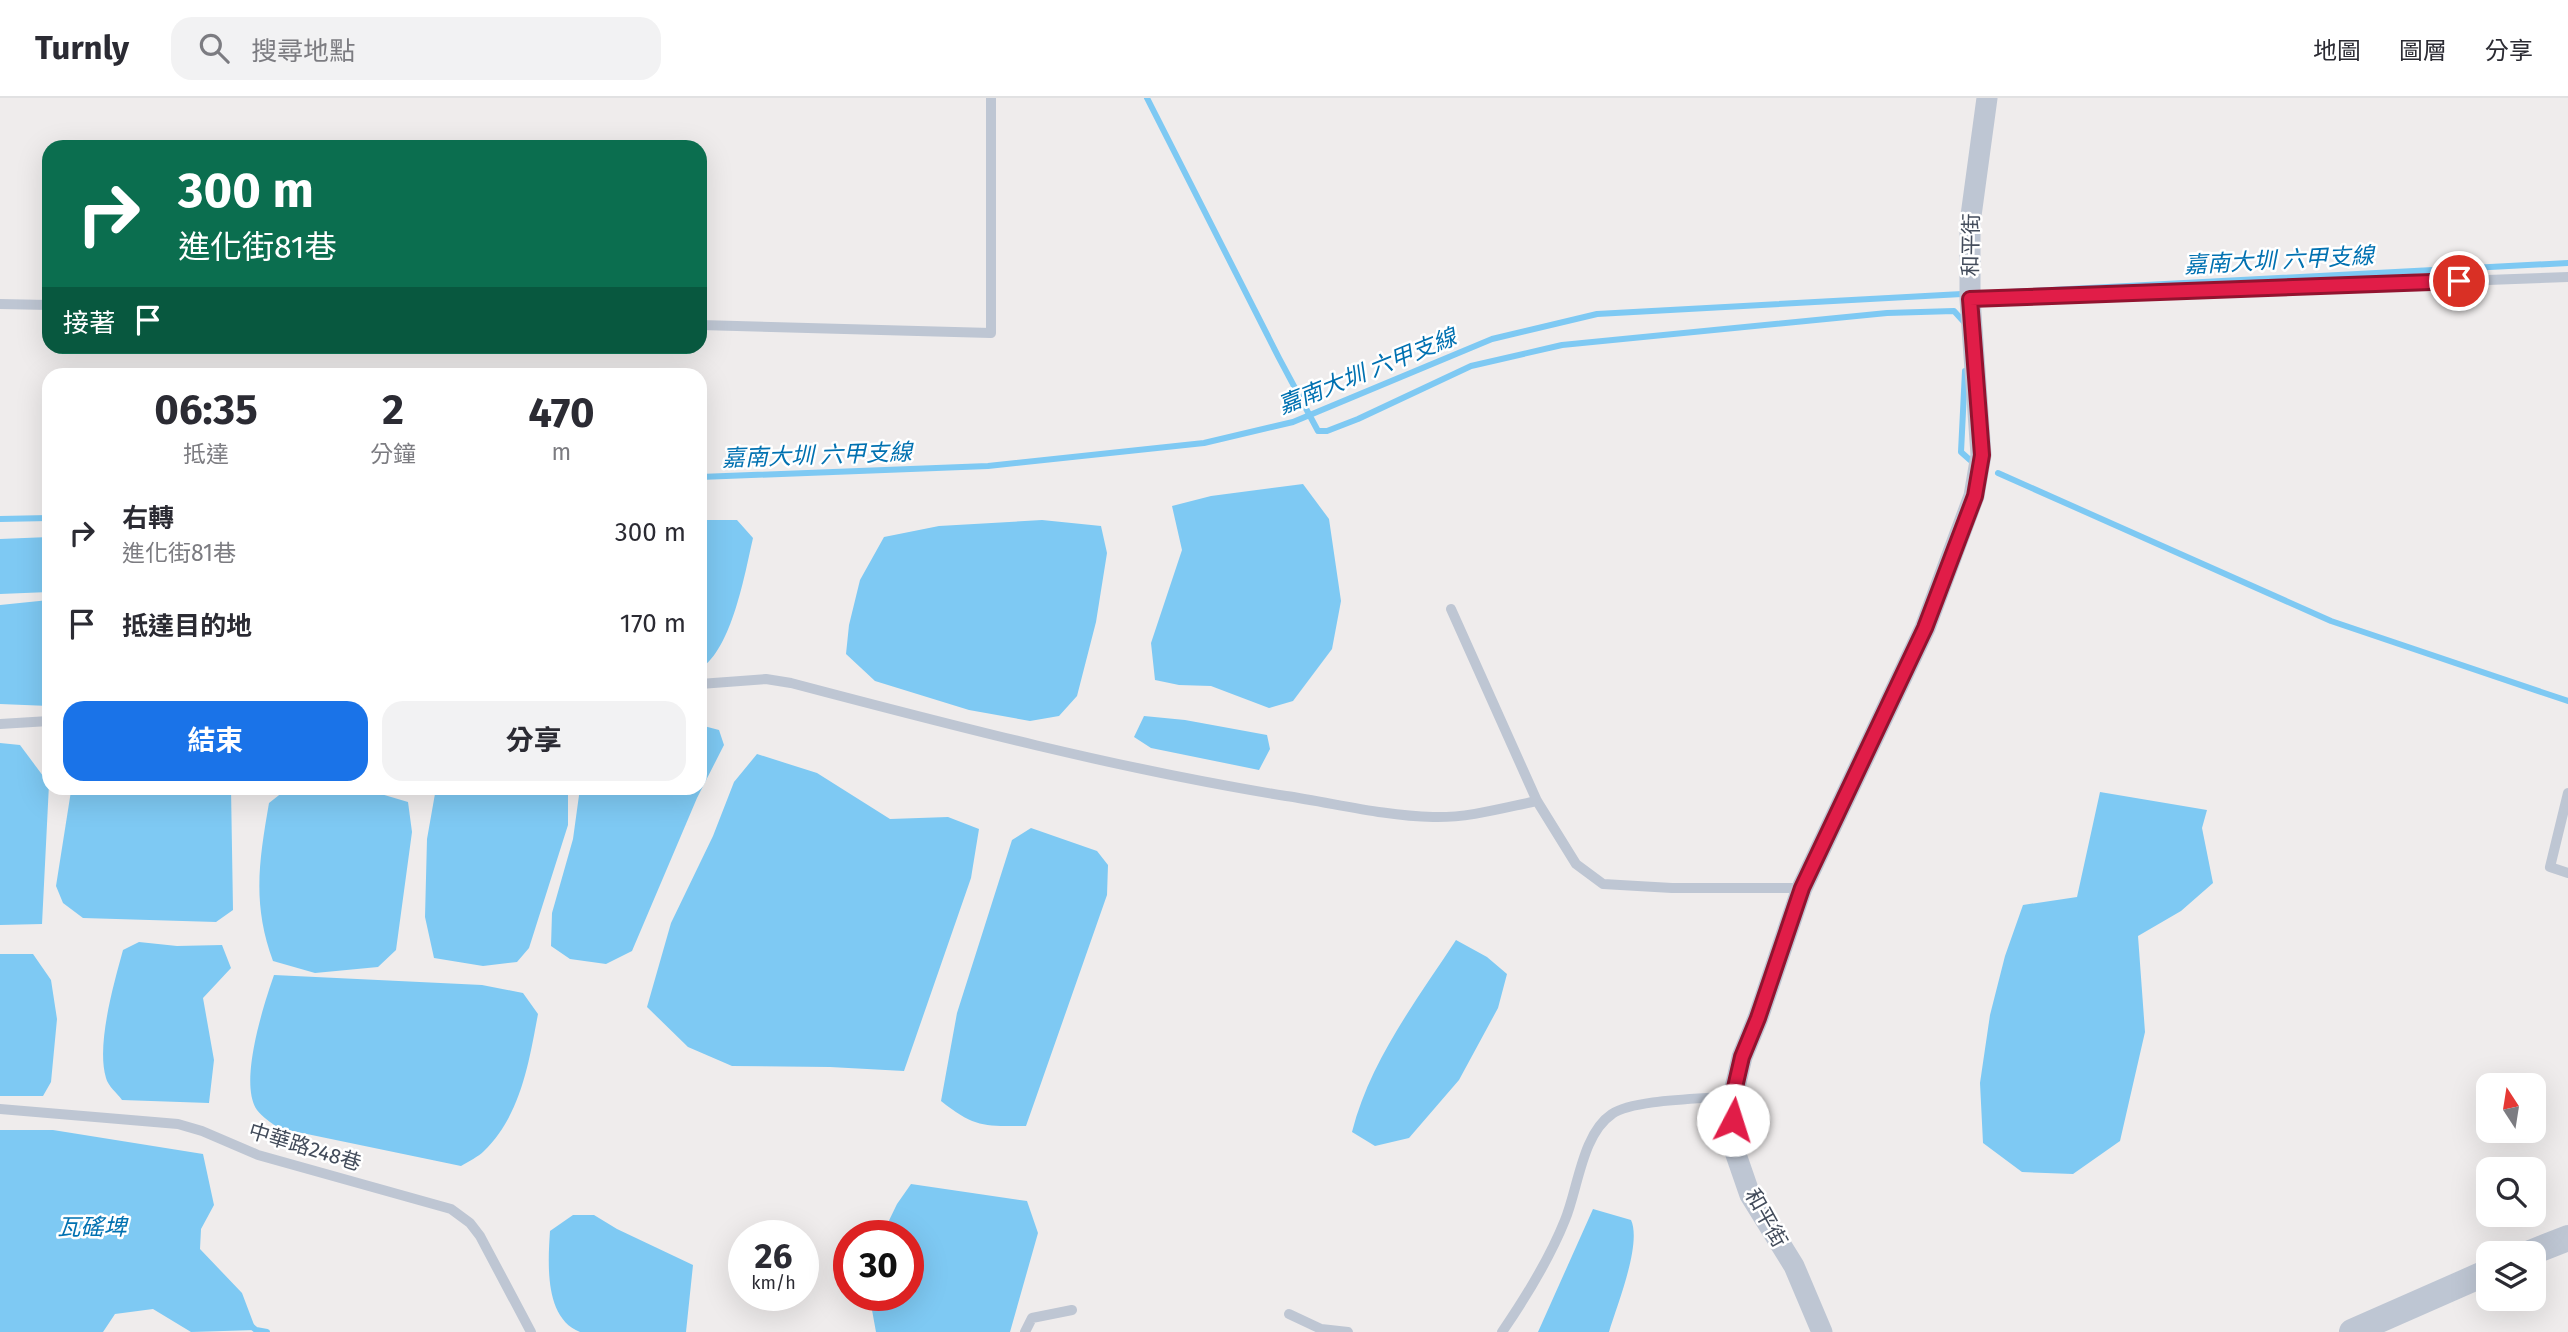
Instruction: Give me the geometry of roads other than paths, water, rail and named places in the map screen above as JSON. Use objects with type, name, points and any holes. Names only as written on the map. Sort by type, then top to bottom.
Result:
[{"type":"street","name":"和平街","points":[[1822,1332],[1794,1266],[1750,1195],[1732,1143],[1733,1096],[1742,1057],[1802,888],[1925,628],[1975,496],[1982,455],[1970,299],[1970,223],[1987,98]]},
{"type":"street","points":[[2546,1247],[2568,1238]]},
{"type":"street","points":[[2352,1332],[2476,1277]]},
{"type":"lane","points":[[707,325],[991,333],[992,98]]},
{"type":"lane","points":[[1970,299],[2568,277]]},
{"type":"lane","points":[[0,304],[42,305]]},
{"type":"lane","points":[[1451,609],[1537,801],[1576,864],[1603,884],[1672,888],[1802,888]]},
{"type":"lane","points":[[707,683],[766,679],[791,683],[1061,751],[1211,784],[1390,813],[1433,817],[1469,815],[1537,801]]},
{"type":"lane","points":[[0,724],[42,721]]},
{"type":"lane","points":[[2568,793],[2550,867],[2568,873]]},
{"type":"lane","points":[[1502,1332],[1530,1292],[1566,1219],[1585,1157],[1602,1122],[1613,1113],[1639,1105],[1733,1096]]},
{"type":"lane","name":"中華路248巷","points":[[0,1109],[178,1124],[202,1131],[258,1155],[451,1209],[470,1223],[480,1236],[531,1332]]},
{"type":"lane","points":[[1024,1332],[1032,1318],[1072,1310]]},
{"type":"lane","points":[[1290,1314],[1321,1329],[1348,1332]]},
{"type":"water","points":[[1303,484],[1329,519],[1341,601],[1332,649],[1293,701],[1269,708],[1211,686],[1179,685],[1155,680],[1151,643],[1182,550],[1172,506],[1211,496]]},
{"type":"water","points":[[707,520],[737,520],[753,538],[736,609],[721,645],[707,663]]},
{"type":"water","points":[[1042,520],[1101,526],[1107,553],[1096,622],[1077,696],[1059,716],[1030,721],[969,710],[875,681],[846,654],[849,625],[860,580],[884,537],[939,526]]},
{"type":"water","points":[[42,537],[42,592],[0,594],[0,539]]},
{"type":"water","points":[[42,601],[42,706],[0,704],[0,605]]},
{"type":"water","points":[[1144,716],[1185,720],[1267,735],[1270,749],[1259,770],[1151,748],[1134,737]]},
{"type":"water","points":[[707,727],[719,730],[724,745],[707,778]]},
{"type":"water","points":[[0,743],[20,745],[42,775],[42,795],[48,795],[42,924],[0,925]]},
{"type":"water","points":[[757,754],[817,773],[890,819],[948,817],[979,829],[971,878],[904,1071],[732,1066],[688,1047],[647,1007],[671,923],[713,836],[734,782]]},
{"type":"water","points":[[2100,792],[2207,810],[2202,828],[2213,883],[2181,911],[2138,936],[2145,1032],[2120,1141],[2073,1174],[2022,1172],[1983,1143],[1980,1083],[1990,1015],[2005,956],[2023,905],[2077,897]]},
{"type":"water","points":[[70,795],[231,795],[233,910],[216,922],[83,918],[63,903],[56,886]]},
{"type":"water","points":[[279,795],[384,795],[408,802],[412,832],[396,950],[378,967],[315,973],[273,961],[262,920],[259,882],[269,803]]},
{"type":"water","points":[[435,795],[568,795],[568,825],[529,948],[517,962],[483,966],[434,958],[425,917],[427,839]]},
{"type":"water","points":[[579,795],[699,795],[632,951],[606,964],[570,959],[551,946],[552,913],[573,839]]},
{"type":"water","points":[[1031,828],[1097,851],[1108,865],[1107,895],[1026,1126],[980,1124],[941,1101],[957,1013],[1012,840]]},
{"type":"water","points":[[1456,940],[1487,957],[1507,974],[1498,1008],[1459,1080],[1409,1138],[1375,1146],[1352,1132],[1360,1106],[1382,1056]]},
{"type":"water","points":[[139,942],[177,946],[222,945],[231,968],[203,998],[214,1060],[209,1103],[122,1100],[107,1081],[103,1049],[111,996],[123,950]]},
{"type":"water","points":[[0,954],[33,954],[51,980],[57,1019],[51,1082],[43,1096],[0,1096]]},
{"type":"water","points":[[274,975],[482,985],[523,993],[538,1014],[522,1087],[497,1137],[482,1153],[461,1166],[278,1128],[257,1110],[250,1082],[255,1043]]},
{"type":"water","name":"瓦磘埤","points":[[0,1130],[53,1130],[203,1154],[214,1205],[201,1229],[200,1249],[242,1293],[256,1330],[191,1332],[153,1309],[115,1314],[103,1332],[0,1332]]},
{"type":"water","points":[[911,1184],[1027,1201],[1038,1233],[1010,1332],[876,1332],[872,1311],[924,1311],[924,1220],[889,1220]]},
{"type":"water","points":[[1593,1209],[1631,1220],[1634,1231],[1631,1259],[1609,1332],[1538,1332]]},
{"type":"water","points":[[573,1215],[594,1215],[617,1229],[693,1265],[686,1332],[580,1332],[568,1325],[554,1302],[549,1273],[549,1244],[550,1231]]},
{"type":"waterway","points":[[1147,98],[1318,431],[1327,431],[1358,419],[1471,366],[1562,345],[1887,313],[1954,311],[1964,322]]},
{"type":"waterway","name":"嘉南大圳 六甲支線","points":[[1992,293],[2568,263]]},
{"type":"waterway","name":"嘉南大圳 六甲支線","points":[[707,477],[988,466],[1204,443],[1293,422],[1492,339],[1597,314],[1962,294]]},
{"type":"waterway","points":[[1965,371],[1961,452],[1970,460]]},
{"type":"waterway","points":[[1998,473],[2331,621],[2568,701]]},
{"type":"waterway","name":"嘉南大圳 六甲支線","points":[[0,519],[42,518]]},
{"type":"waterway","points":[[250,1325],[256,1330],[267,1332]]}]
